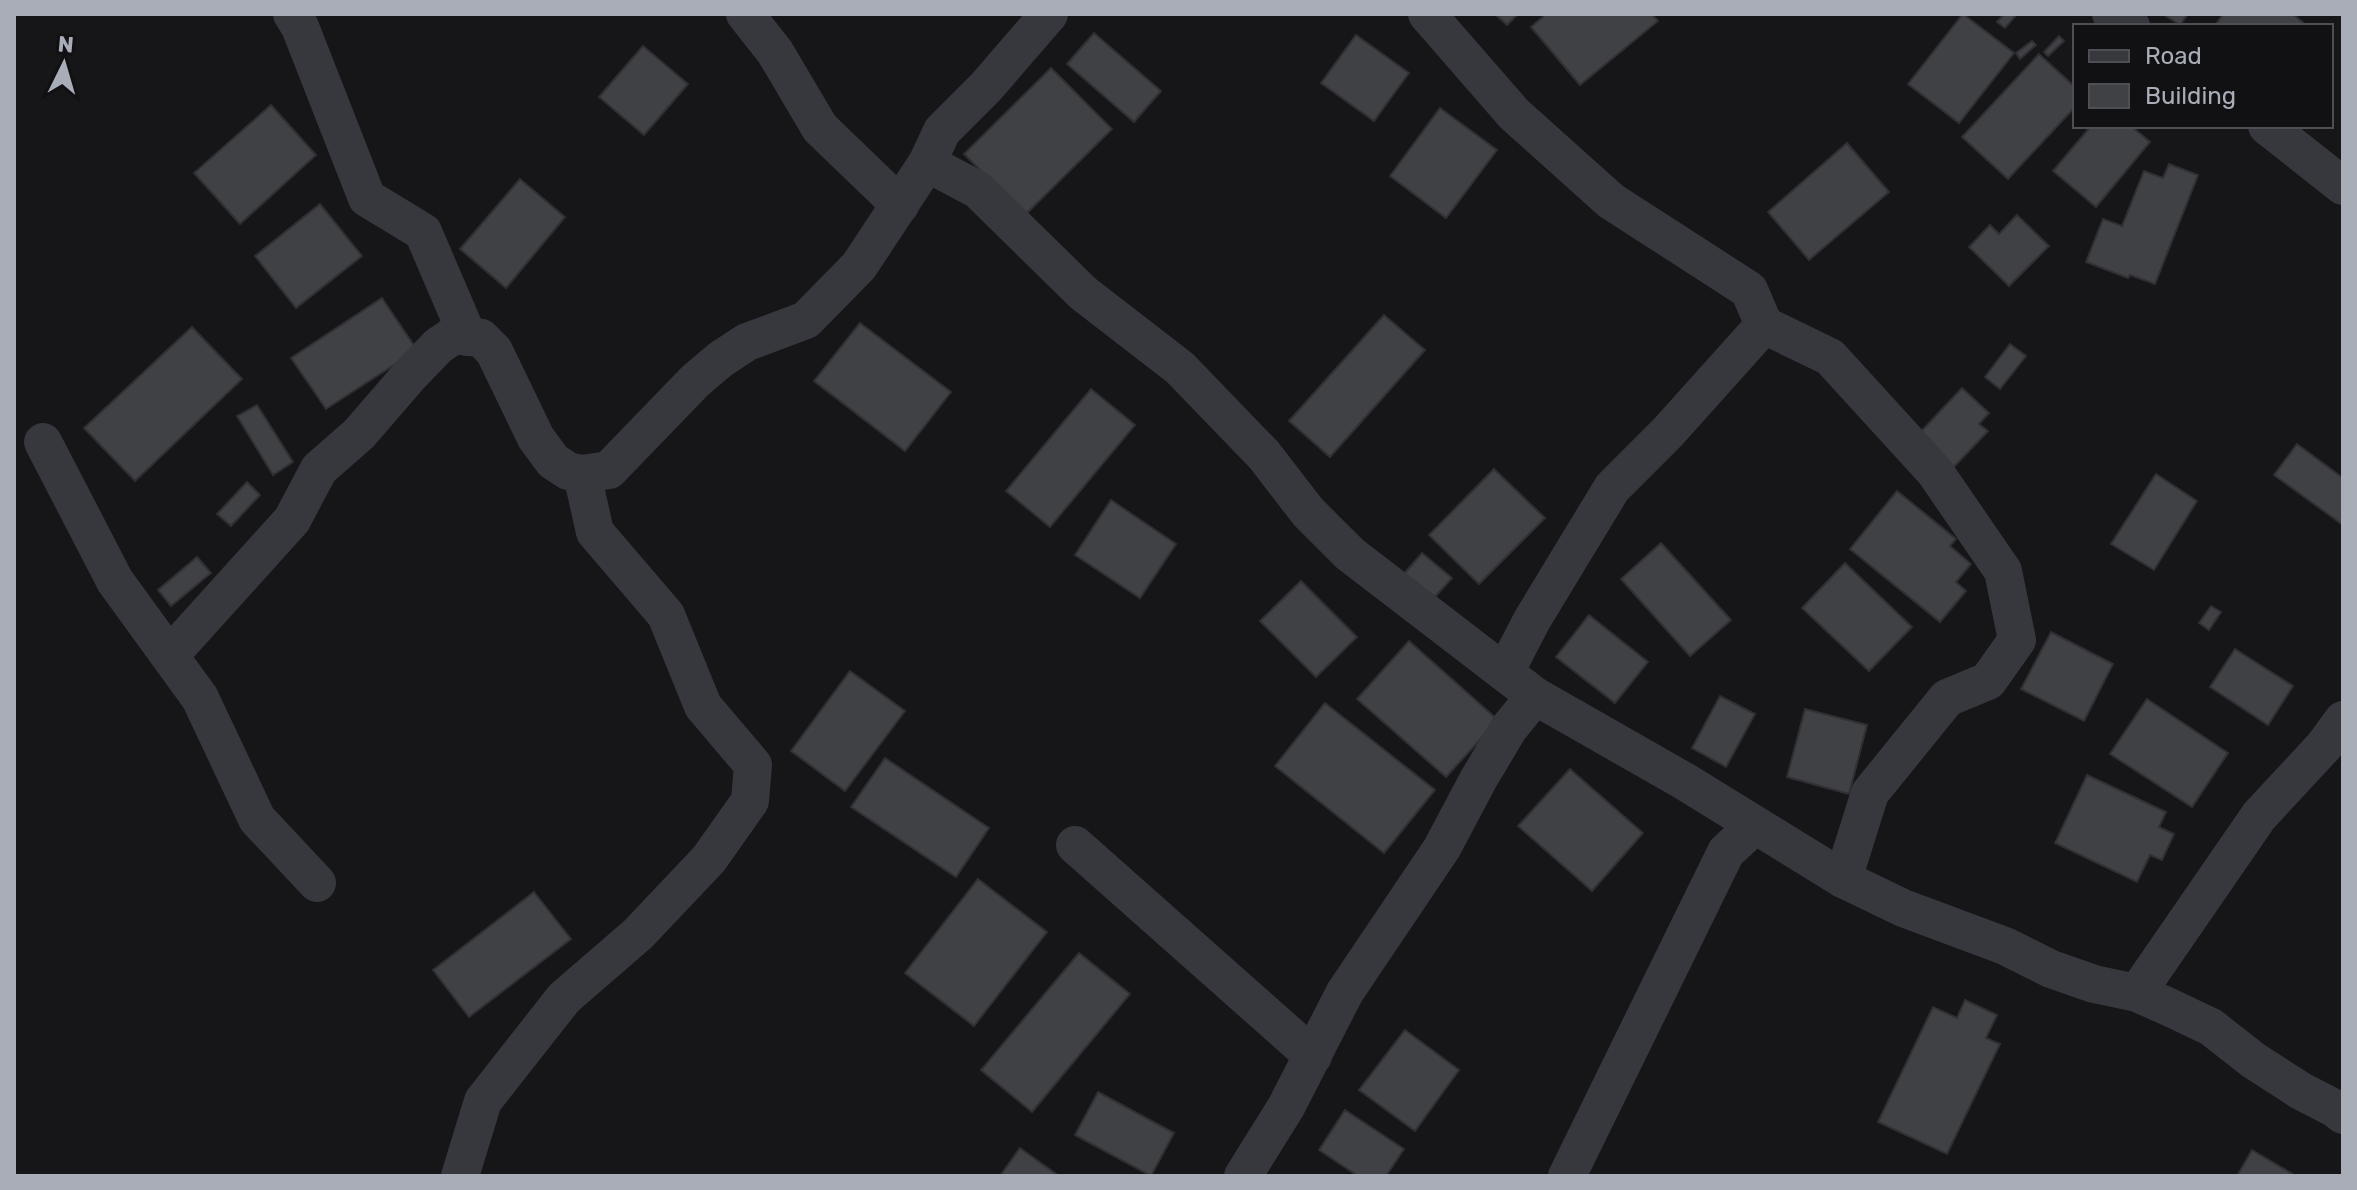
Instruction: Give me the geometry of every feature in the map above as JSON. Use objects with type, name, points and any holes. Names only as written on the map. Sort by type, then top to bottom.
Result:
[{"type":"street","points":[[292,14],[300,27],[367,198],[423,232],[468,337]]},
{"type":"street","points":[[745,14],[775,52],[820,128],[900,205]]},
{"type":"street","points":[[170,655],[292,520],[319,469],[359,434],[438,346],[454,335],[481,338],[494,351],[536,438],[553,461],[568,471],[582,474],[609,470],[695,381],[721,359],[747,342],[806,320],[859,266],[927,163],[942,131],[995,78],[1049,14]]},
{"type":"street","points":[[1427,14],[1514,114],[1611,201],[1749,290],[1764,325],[1830,357],[1935,472],[2003,571],[2017,640],[1988,681],[1947,698],[1870,793],[1843,879]]},
{"type":"street","points":[[2270,128],[2343,186]]},
{"type":"street","points":[[927,163],[978,190],[1083,293],[1180,368],[1264,455],[1308,512],[1350,554],[1535,696],[1684,781],[1843,879],[1903,908],[2005,946],[2051,969],[2094,984],[2137,993],[2211,1027],[2253,1060],[2343,1115]]},
{"type":"street","points":[[1505,672],[1532,620],[1612,488],[1668,432],[1764,325]]},
{"type":"street","points":[[43,442],[115,581],[200,698],[257,819],[317,883]]},
{"type":"street","points":[[460,1176],[483,1101],[564,998],[638,934],[709,859],[750,801],[753,765],[703,706],[666,615],[595,532],[582,474]]},
{"type":"street","points":[[1243,1176],[1286,1107],[1345,992],[1442,848],[1509,728],[1535,696]]},
{"type":"street","points":[[2137,993],[2259,816],[2324,746],[2343,720]]},
{"type":"street","points":[[1567,1176],[1726,852],[1754,826]]},
{"type":"street","points":[[1075,845],[1313,1056]]},
{"type":"building","points":[[1495,14],[1518,14],[1507,25]]},
{"type":"building","points":[[1546,14],[1652,14],[1658,21],[1580,85],[1531,27]]},
{"type":"building","points":[[1963,14],[2014,53],[1959,123],[1908,84]]},
{"type":"building","points":[[2004,14],[2017,14],[2005,28],[1997,22]]},
{"type":"building","points":[[2163,14],[2188,14],[2178,24]]},
{"type":"building","points":[[2223,14],[2293,14],[2305,24],[2216,24]]},
{"type":"building","points":[[1094,33],[1161,91],[1134,122],[1067,64]]},
{"type":"building","points":[[1356,35],[1409,73],[1374,121],[1321,83]]},
{"type":"building","points":[[2059,36],[2064,41],[2048,56],[2044,52]]},
{"type":"building","points":[[2032,41],[2036,45],[2020,59],[2016,53]]},
{"type":"building","points":[[643,46],[688,84],[644,135],[599,97]]},
{"type":"building","points":[[2039,54],[2073,85],[2073,109],[2008,179],[1962,137]]},
{"type":"building","points":[[1051,68],[1112,129],[1025,215],[964,154]]},
{"type":"building","points":[[271,105],[316,155],[240,224],[194,173]]},
{"type":"building","points":[[1440,108],[1497,150],[1446,218],[1390,176]]},
{"type":"building","points":[[2089,128],[2133,128],[2150,142],[2096,207],[2053,171]]},
{"type":"building","points":[[1847,143],[1889,192],[1809,260],[1768,212]]},
{"type":"building","points":[[2169,164],[2198,175],[2155,284],[2130,275],[2128,278],[2086,262],[2103,219],[2122,226],[2144,171],[2163,178]]},
{"type":"building","points":[[520,179],[565,217],[506,288],[460,249]]},
{"type":"building","points":[[320,204],[362,256],[296,308],[255,256]]},
{"type":"building","points":[[2017,215],[2049,246],[2009,286],[1969,247],[1990,225],[1999,234]]},
{"type":"building","points":[[382,298],[417,350],[326,409],[291,358]]},
{"type":"building","points":[[1384,315],[1425,350],[1330,457],[1289,421]]},
{"type":"building","points":[[860,323],[951,392],[905,451],[814,381]]},
{"type":"building","points":[[192,327],[242,379],[135,481],[84,428]]},
{"type":"building","points":[[2010,344],[2026,356],[2000,389],[1985,377]]},
{"type":"building","points":[[1962,388],[1989,413],[1979,424],[1988,431],[1948,473],[1913,440]]},
{"type":"building","points":[[1091,389],[1135,425],[1050,527],[1006,491]]},
{"type":"building","points":[[257,405],[293,462],[273,475],[237,416]]},
{"type":"building","points":[[2297,444],[2343,478],[2343,525],[2274,475]]},
{"type":"building","points":[[1494,469],[1545,518],[1479,584],[1429,535]]},
{"type":"building","points":[[2156,474],[2197,501],[2154,570],[2111,544]]},
{"type":"building","points":[[247,482],[260,495],[231,526],[217,514]]},
{"type":"building","points":[[1897,491],[1956,539],[1950,546],[1971,564],[1956,582],[1966,591],[1940,622],[1850,549]]},
{"type":"building","points":[[1111,500],[1176,544],[1140,598],[1075,555]]},
{"type":"building","points":[[1661,543],[1731,620],[1690,656],[1621,579]]},
{"type":"building","points":[[1422,553],[1452,578],[1432,600],[1403,575]]},
{"type":"building","points":[[197,557],[211,573],[171,606],[158,590]]},
{"type":"building","points":[[1845,563],[1912,627],[1869,671],[1802,608]]},
{"type":"building","points":[[1301,581],[1357,637],[1316,677],[1260,621]]},
{"type":"building","points":[[2211,606],[2221,612],[2209,630],[2199,623]]},
{"type":"building","points":[[1589,615],[1648,662],[1615,703],[1556,657]]},
{"type":"building","points":[[2051,632],[2113,664],[2084,721],[2021,689]]},
{"type":"building","points":[[1409,641],[1498,720],[1446,777],[1357,699]]},
{"type":"building","points":[[2235,649],[2293,686],[2268,725],[2210,687]]},
{"type":"building","points":[[850,671],[905,711],[845,791],[791,751]]},
{"type":"building","points":[[1720,696],[1755,714],[1726,767],[1692,748]]},
{"type":"building","points":[[2147,699],[2228,753],[2192,807],[2110,754]]},
{"type":"building","points":[[1325,703],[1435,790],[1384,853],[1275,766]]},
{"type":"building","points":[[1805,709],[1867,725],[1849,794],[1787,777]]},
{"type":"building","points":[[885,758],[989,828],[956,877],[851,807]]},
{"type":"building","points":[[1570,769],[1643,833],[1592,891],[1518,826]]},
{"type":"building","points":[[2087,775],[2166,812],[2159,827],[2174,834],[2162,860],[2150,855],[2137,882],[2055,843]]},
{"type":"building","points":[[978,879],[1047,932],[974,1026],[905,973]]},
{"type":"building","points":[[534,892],[571,939],[469,1017],[433,970]]},
{"type":"building","points":[[1079,953],[1130,994],[1032,1112],[981,1070]]},
{"type":"building","points":[[1965,1000],[1997,1015],[1986,1038],[2000,1044],[1947,1154],[1878,1122],[1933,1007],[1957,1018]]},
{"type":"building","points":[[1405,1030],[1459,1070],[1415,1131],[1359,1090]]},
{"type":"building","points":[[1098,1092],[1174,1133],[1151,1176],[1075,1135]]},
{"type":"building","points":[[1345,1110],[1404,1149],[1386,1176],[1358,1176],[1319,1150]]},
{"type":"building","points":[[1020,1148],[1059,1176],[1000,1176]]},
{"type":"building","points":[[2252,1150],[2296,1176],[2237,1176]]}]
